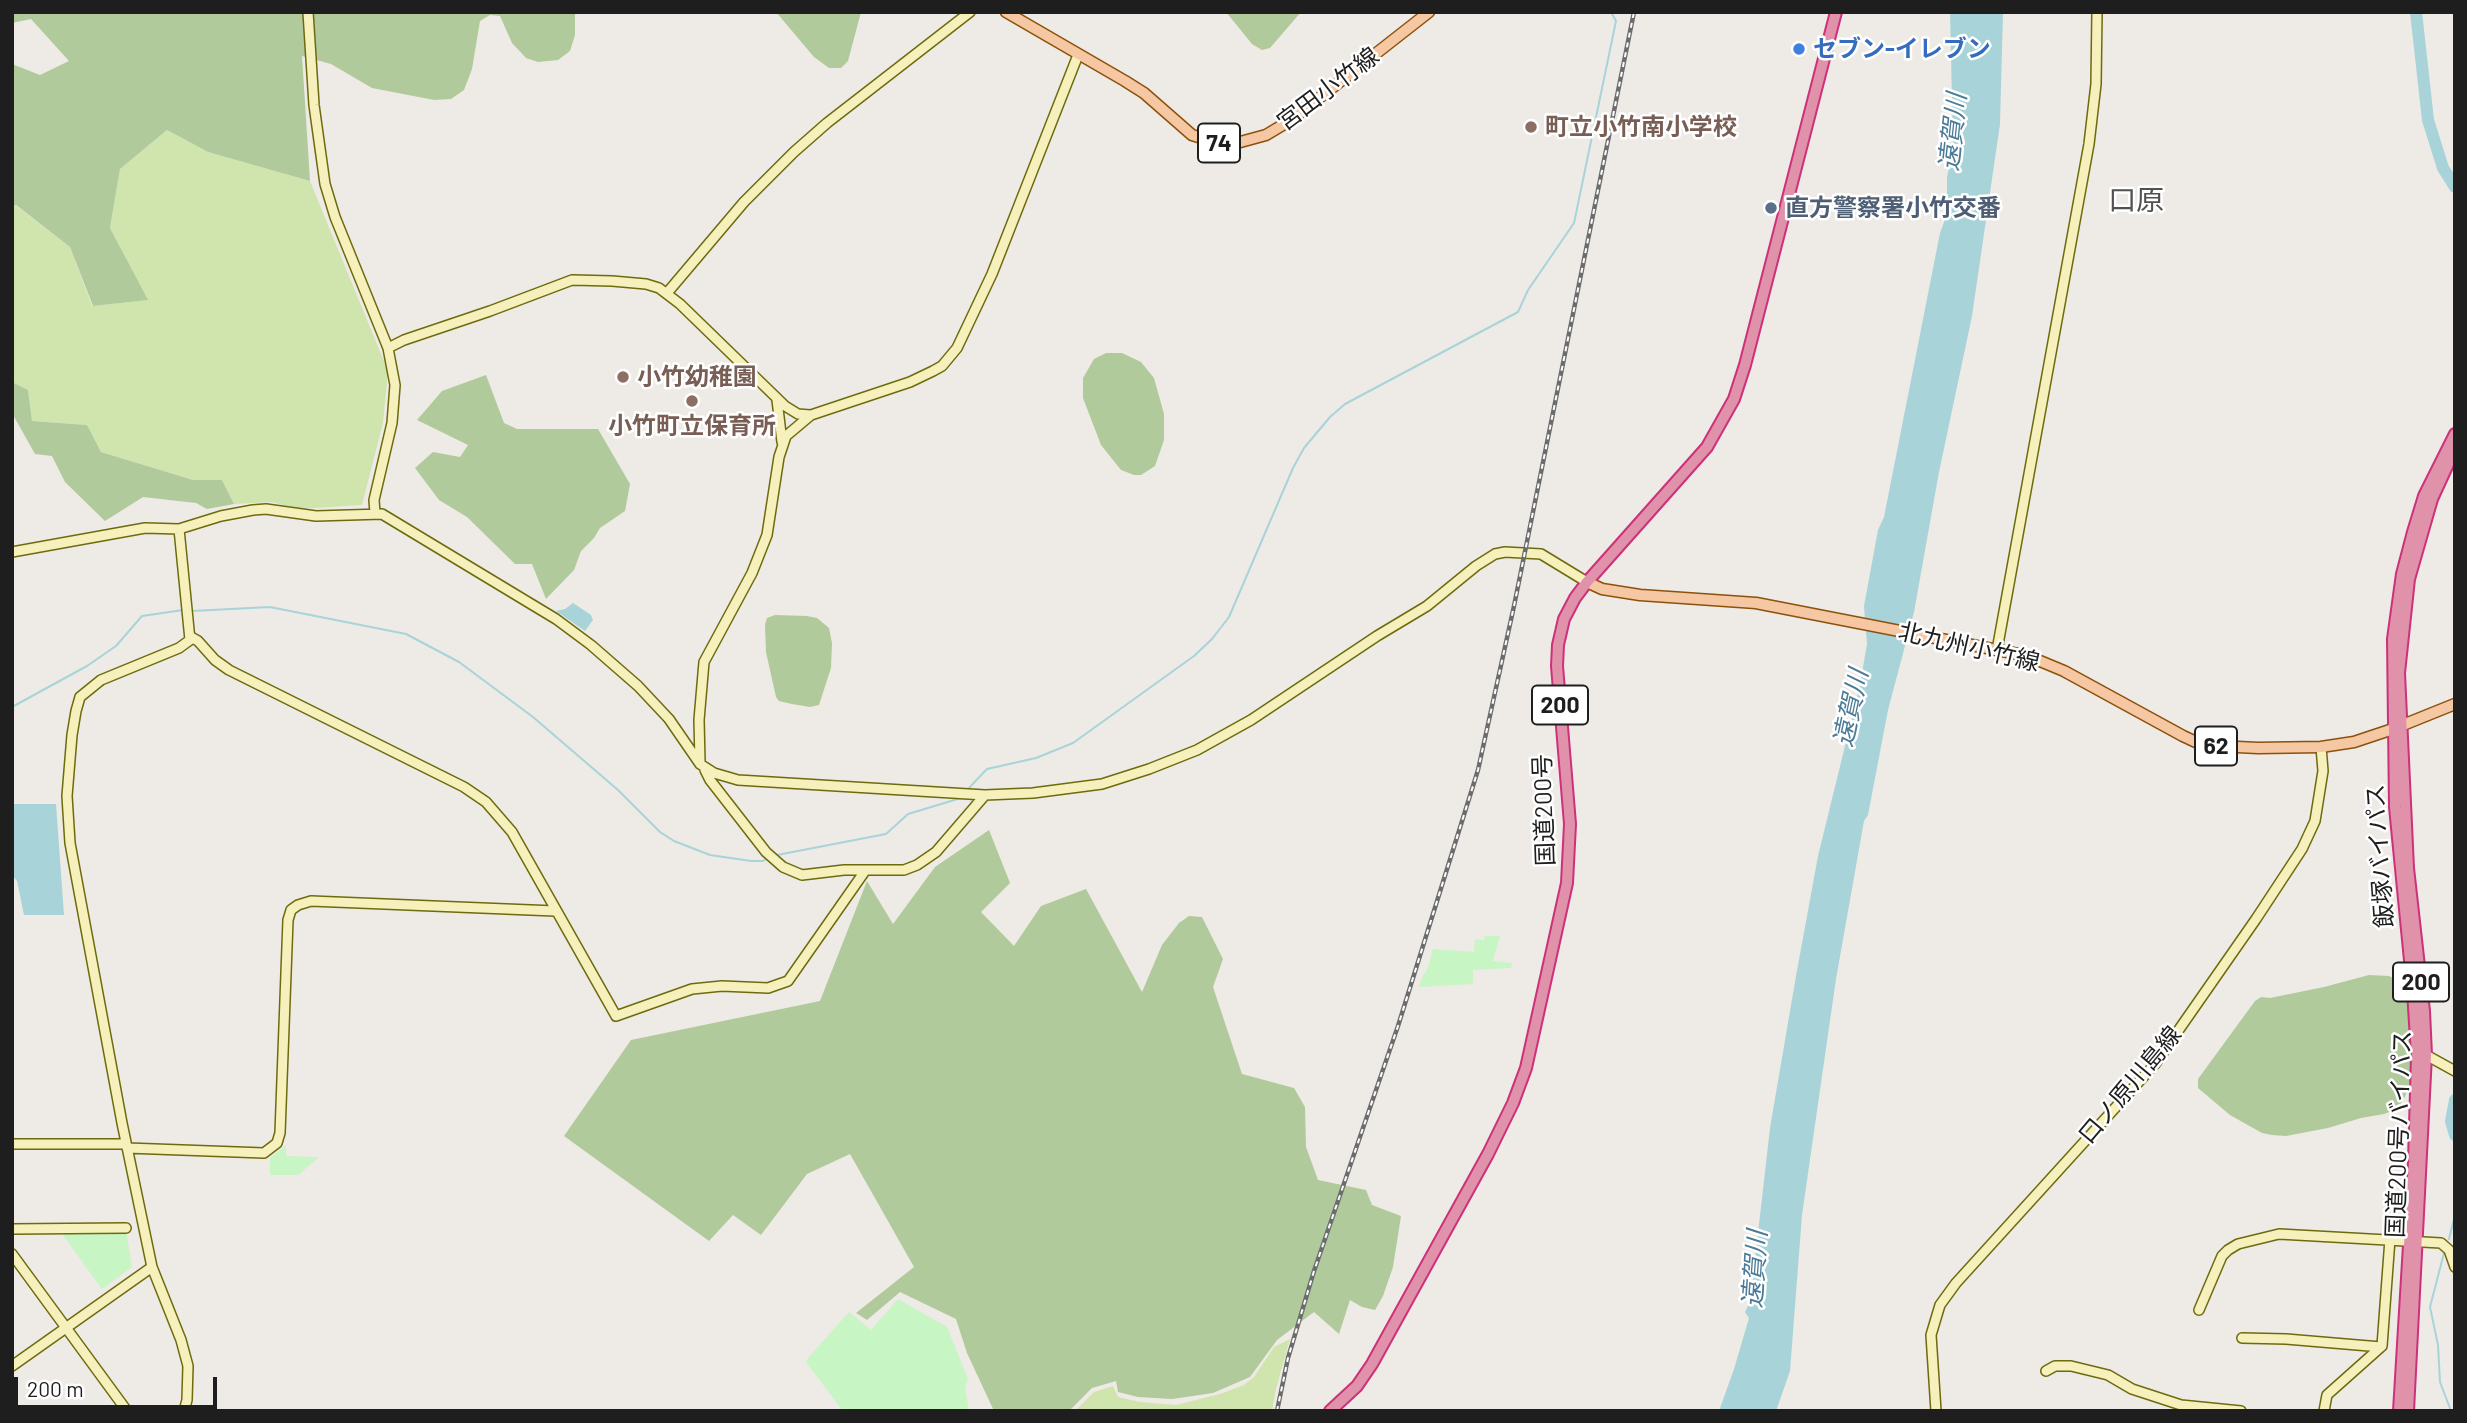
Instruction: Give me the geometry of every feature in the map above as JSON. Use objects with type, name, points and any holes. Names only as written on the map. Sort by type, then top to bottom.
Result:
[{"type":"highway","name":"国道200号","points":[[1330,1411],[1357,1386],[1372,1364],[1488,1154],[1513,1103],[1526,1068],[1567,883],[1569,860],[1570,824],[1557,666],[1564,618],[1587,582],[1707,447],[1734,399],[1836,12]]},
{"type":"highway","name":"200","points":[[2398,727],[2393,639],[2402,574],[2424,496],[2455,434]]},
{"type":"highway","name":"国道200号バイパス","points":[[2408,1411],[2424,1011],[2408,869],[2398,727],[2399,673],[2409,579],[2432,499],[2455,449]]},
{"type":"highway","name":"200","points":[[2399,1411],[2413,1240]]},
{"type":"main road","name":"宮田小竹線","points":[[1006,12],[1144,93],[1192,135],[1221,144],[1233,144],[1266,135],[1291,120],[1429,12]]},
{"type":"main road","name":"北九州小竹線","points":[[1587,582],[1602,589],[1640,595],[1741,601],[2028,656],[2064,671],[2164,727],[2199,743],[2236,748],[2321,747],[2354,742],[2455,704]]},
{"type":"street","points":[[308,12],[314,105],[325,184],[335,217],[388,348],[395,385],[394,412],[375,497],[375,513]]},
{"type":"street","points":[[667,293],[744,202],[794,152],[827,123],[970,12]]},
{"type":"street","points":[[1994,649],[2089,144],[2096,84],[2097,12]]},
{"type":"street","points":[[782,443],[791,430],[811,415],[910,382],[942,366],[957,348],[992,274],[1078,55]]},
{"type":"street","points":[[388,348],[572,280],[646,284],[667,293],[708,328],[729,353],[777,400],[798,414],[811,415]]},
{"type":"street","points":[[702,766],[699,720],[704,662],[752,573],[767,535],[782,443],[777,400]]},
{"type":"street","points":[[12,552],[145,528],[179,529],[221,516],[253,510],[266,509],[316,516],[382,514],[555,619],[591,645],[638,686],[669,719],[710,780],[766,852],[783,867],[795,873],[810,876],[844,870],[904,870],[936,852],[985,795]]},
{"type":"street","points":[[179,529],[191,637],[185,646],[101,680],[80,697],[72,735],[67,796],[70,843],[152,1267],[185,1353],[188,1383],[184,1411]]},
{"type":"street","points":[[702,766],[723,777],[738,780],[985,795],[1020,794],[1102,784],[1197,750],[1251,720],[1367,642],[1427,606],[1476,566],[1496,554],[1541,554],[1587,582]]},
{"type":"street","points":[[191,637],[198,640],[215,660],[254,684],[464,787],[486,802],[512,832],[616,1016],[692,989],[722,986],[768,988],[788,981],[864,871]]},
{"type":"street","name":"口ノ原川島線","points":[[1936,1411],[1931,1335],[1940,1305],[2155,1064],[2256,919],[2302,849],[2315,821],[2321,790],[2321,747]]},
{"type":"street","points":[[12,1144],[127,1146],[264,1153],[277,1143],[280,1133],[288,920],[291,911],[298,905],[310,901],[555,911]]},
{"type":"street","points":[[2421,1055],[2455,1071]]},
{"type":"street","points":[[12,1229],[125,1228]]},
{"type":"street","points":[[2199,1310],[2222,1256],[2238,1244],[2279,1234],[2441,1243],[2446,1246],[2455,1267]]},
{"type":"street","points":[[2324,1411],[2327,1395],[2381,1347],[2390,1240]]},
{"type":"street","points":[[12,1254],[127,1411]]},
{"type":"street","points":[[12,1366],[152,1267]]},
{"type":"street","points":[[2242,1338],[2381,1347]]},
{"type":"street","points":[[2046,1371],[2055,1366],[2071,1366],[2108,1375],[2133,1389],[2181,1405],[2241,1411]]},
{"type":"green space","points":[[12,12],[575,12],[575,35],[570,51],[558,60],[538,62],[526,58],[512,43],[500,16],[490,15],[480,21],[472,69],[464,90],[451,99],[434,100],[372,88],[331,64],[302,56],[310,181],[208,152],[167,130],[120,169],[110,228],[148,300],[93,306],[70,247],[16,205],[12,206],[12,64],[40,75],[69,61],[31,19],[12,23]]},
{"type":"green space","points":[[776,12],[861,12],[848,61],[841,68],[829,68],[814,57]]},
{"type":"green space","points":[[1226,12],[1301,12],[1270,48],[1262,50],[1252,44]]},
{"type":"green space","points":[[167,130],[208,152],[310,181],[388,371],[383,423],[362,505],[299,509],[271,502],[234,504],[222,480],[193,480],[101,452],[87,425],[32,421],[28,390],[12,382],[12,206],[15,205],[70,247],[92,306],[147,300],[110,228],[120,169]]},
{"type":"green space","points":[[1106,353],[1122,353],[1141,362],[1154,378],[1164,414],[1164,440],[1155,466],[1141,475],[1121,470],[1101,445],[1083,398],[1083,378],[1094,359]]},
{"type":"green space","points":[[486,375],[504,423],[517,429],[598,429],[630,484],[625,511],[600,528],[581,551],[574,570],[546,599],[532,564],[515,564],[467,517],[439,500],[415,468],[433,452],[460,457],[468,445],[417,420],[442,391]]},
{"type":"green space","points":[[12,382],[28,390],[32,421],[87,425],[101,452],[193,480],[222,480],[234,504],[207,509],[196,503],[143,497],[105,521],[65,482],[52,456],[35,454],[12,413]]},
{"type":"green space","points":[[775,615],[817,618],[829,628],[832,643],[831,668],[819,705],[810,707],[792,704],[779,701],[776,697],[766,652],[765,625],[767,618]]},
{"type":"green space","points":[[989,830],[1010,883],[981,912],[1014,946],[1041,906],[1086,889],[1142,992],[1162,945],[1179,923],[1189,916],[1202,917],[1223,959],[1213,987],[1242,1074],[1294,1088],[1305,1107],[1306,1147],[1318,1180],[1366,1190],[1372,1205],[1401,1216],[1393,1267],[1375,1310],[1350,1300],[1339,1334],[1314,1312],[1277,1340],[1250,1377],[1213,1393],[1172,1399],[1138,1397],[1118,1392],[1116,1381],[1092,1388],[1069,1411],[994,1411],[967,1353],[956,1319],[900,1292],[867,1320],[856,1313],[914,1267],[850,1154],[807,1174],[761,1235],[733,1215],[709,1241],[564,1136],[631,1040],[820,1001],[867,881],[893,924],[935,867]]},
{"type":"green space","points":[[1485,936],[1500,936],[1493,961],[1512,963],[1511,968],[1473,970],[1473,984],[1419,987],[1433,949],[1474,952],[1475,939],[1484,940]]},
{"type":"green space","points":[[2369,975],[2389,976],[2399,981],[2405,990],[2410,1008],[2413,1061],[2405,1097],[2397,1109],[2328,1128],[2286,1136],[2272,1135],[2262,1133],[2230,1115],[2198,1088],[2198,1079],[2255,1001],[2261,997],[2270,998],[2324,987]]},
{"type":"green space","points":[[286,1145],[286,1156],[319,1157],[298,1175],[270,1175],[270,1158]]},
{"type":"green space","points":[[126,1230],[132,1267],[102,1289],[60,1231]]},
{"type":"green space","points":[[898,1299],[947,1327],[968,1379],[965,1387],[969,1411],[843,1411],[806,1362],[849,1312],[871,1330]]},
{"type":"green space","points":[[1290,1339],[1272,1411],[1075,1411],[1094,1392],[1113,1386],[1118,1397],[1176,1405],[1220,1394],[1244,1385],[1254,1377],[1274,1347]]},
{"type":"water","name":"遠賀川","points":[[1950,12],[2003,12],[2000,124],[1972,316],[1939,472],[1914,612],[1888,710],[1868,815],[1864,821],[1836,979],[1802,1215],[1790,1371],[1776,1411],[1719,1411],[1749,1318],[1745,1312],[1752,1298],[1754,1284],[1770,1128],[1796,976],[1818,856],[1860,685],[1867,644],[1864,606],[1878,530],[1884,517],[1940,233],[1947,214],[1947,178],[1953,145]]},
{"type":"water","points":[[573,603],[591,615],[593,620],[585,631],[556,611]]},
{"type":"water","points":[[12,804],[56,804],[64,915],[24,915],[17,881],[12,875]]},
{"type":"waterway","points":[[967,790],[987,769],[1036,758],[1073,743],[1194,656],[1229,617],[1293,468],[1304,448],[1330,417],[1345,404],[1518,312],[1528,290],[1574,223],[1616,21],[1611,12]]},
{"type":"waterway","points":[[2416,12],[2428,120],[2443,168],[2455,187]]},
{"type":"waterway","points":[[192,611],[270,607],[406,634],[459,662],[533,717],[618,790],[660,832],[674,841],[710,855],[751,861],[768,858]]},
{"type":"waterway","points":[[12,707],[87,666],[116,646],[142,616],[183,610]]},
{"type":"waterway","points":[[777,855],[886,834],[908,814],[961,798]]},
{"type":"waterway","points":[[2455,1100],[2451,1121],[2455,1135]]},
{"type":"waterway","points":[[2449,1239],[2455,1215]]},
{"type":"waterway","points":[[2444,1253],[2430,1307],[2438,1345],[2440,1382],[2451,1411]]},
{"type":"railway","points":[[1277,1411],[1288,1358],[1314,1271],[1398,1026],[1478,770],[1514,606],[1634,12]]},
{"type":"place","name":"セブン-イレブン","points":[[1799,49]]},
{"type":"place","name":"町立小竹南小学校","points":[[1531,127]]},
{"type":"place","name":"直方警察署小竹交番","points":[[1771,208]]},
{"type":"place","name":"小竹幼稚園","points":[[623,377]]},
{"type":"place","name":"小竹町立保育所","points":[[692,401]]},
{"type":"district","name":"口原","points":[[2136,201]]}]
